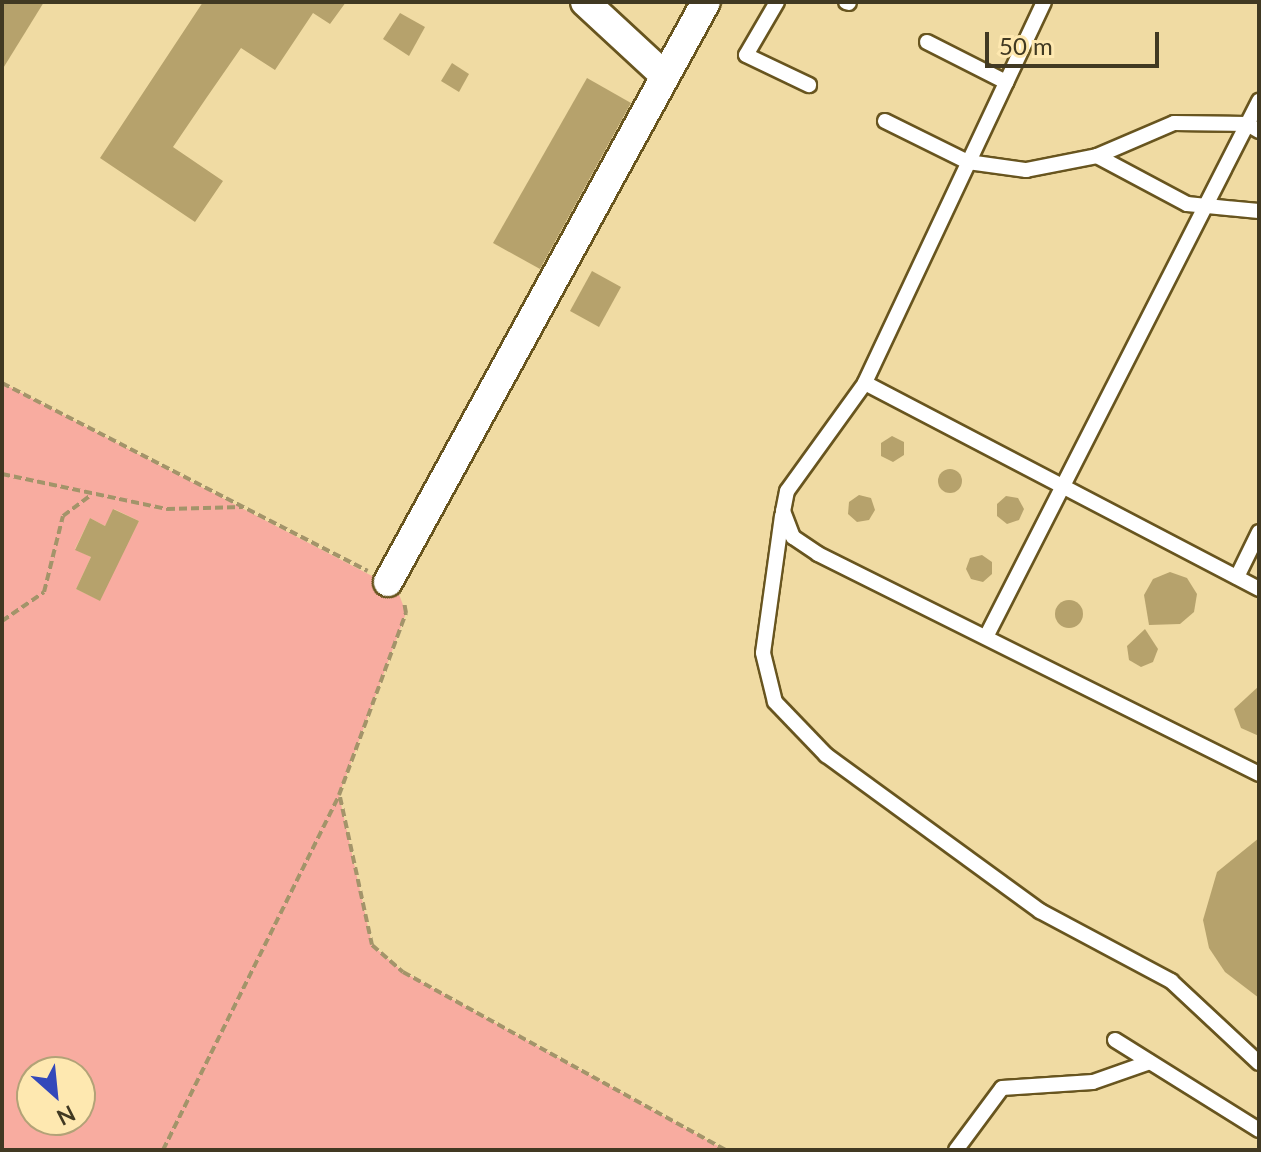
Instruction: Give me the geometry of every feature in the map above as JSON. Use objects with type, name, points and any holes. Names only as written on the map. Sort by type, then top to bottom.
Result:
[{"type":"street","points":[[585,2],[665,76]]},
{"type":"street","points":[[388,582],[706,2]]},
{"type":"lane","points":[[777,2],[746,55],[809,85]]},
{"type":"lane","points":[[1044,2],[865,383],[787,491],[763,653],[775,702],[826,755],[1040,911],[1171,981],[1259,1063]]},
{"type":"lane","points":[[927,42],[1006,82]]},
{"type":"lane","points":[[986,637],[1205,207],[1253,127],[1259,101]]},
{"type":"lane","points":[[885,121],[968,162],[1026,170],[1097,156],[1174,123],[1253,127]]},
{"type":"lane","points":[[1097,156],[1187,204],[1259,211]]},
{"type":"lane","points":[[865,383],[1259,589]]},
{"type":"lane","points":[[783,511],[793,537],[818,554],[1259,774]]},
{"type":"lane","points":[[1237,577],[1259,532]]},
{"type":"lane","points":[[1115,1040],[1259,1130]]},
{"type":"lane","points":[[956,1150],[1002,1088],[1093,1082],[1150,1062]]},
{"type":"path","points":[[2,383],[388,582],[403,596],[406,613],[339,795],[163,1150]]},
{"type":"path","points":[[2,474],[90,496],[167,509],[244,507]]},
{"type":"path","points":[[2,621],[44,592],[63,516],[90,496]]},
{"type":"path","points":[[339,795],[372,945],[403,972],[725,1150]]},
{"type":"shaded area","points":[[2,383],[397,589],[406,613],[339,795],[372,945],[403,972],[725,1150],[2,1150]],"holes":[[[114,509],[139,521],[99,600],[76,589],[91,557],[75,549],[90,518],[105,526]]]},
{"type":"building","points":[[2,2],[44,2],[2,70]]},
{"type":"building","points":[[203,2],[346,2],[330,24],[313,13],[275,70],[241,48],[207,97],[173,147],[223,181],[195,222],[100,158]]},
{"type":"building","points":[[400,13],[425,27],[409,56],[383,39]]},
{"type":"building","points":[[452,63],[469,74],[459,92],[441,81]]},
{"type":"building","points":[[587,78],[631,103],[540,269],[493,243]]},
{"type":"building","points":[[592,271],[621,287],[599,327],[570,311]]},
{"type":"building","points":[[892,436],[904,442],[904,455],[893,462],[881,456],[881,443]]},
{"type":"building","points":[[945,469],[955,469],[962,476],[962,486],[955,493],[945,493],[938,486],[938,476]]},
{"type":"building","points":[[859,495],[871,498],[875,510],[869,520],[857,522],[848,514],[849,502]]},
{"type":"building","points":[[1006,496],[1018,498],[1024,509],[1019,520],[1007,524],[997,516],[997,504]]},
{"type":"building","points":[[113,509],[139,521],[100,601],[76,589],[91,557],[75,550],[90,518],[105,526]]},
{"type":"building","points":[[982,555],[992,562],[992,574],[983,582],[971,579],[966,569],[970,558]]},
{"type":"building","points":[[1170,572],[1187,578],[1197,594],[1194,612],[1180,624],[1149,625],[1144,595],[1153,579]]},
{"type":"building","points":[[1069,600],[1079,604],[1083,614],[1079,624],[1069,628],[1059,624],[1055,614],[1059,604]]},
{"type":"building","points":[[1145,629],[1158,649],[1153,662],[1141,667],[1129,660],[1127,646]]},
{"type":"building","points":[[1259,686],[1259,736],[1241,728],[1234,709]]},
{"type":"building","points":[[1259,838],[1259,998],[1225,972],[1209,948],[1203,920],[1217,872]]}]
